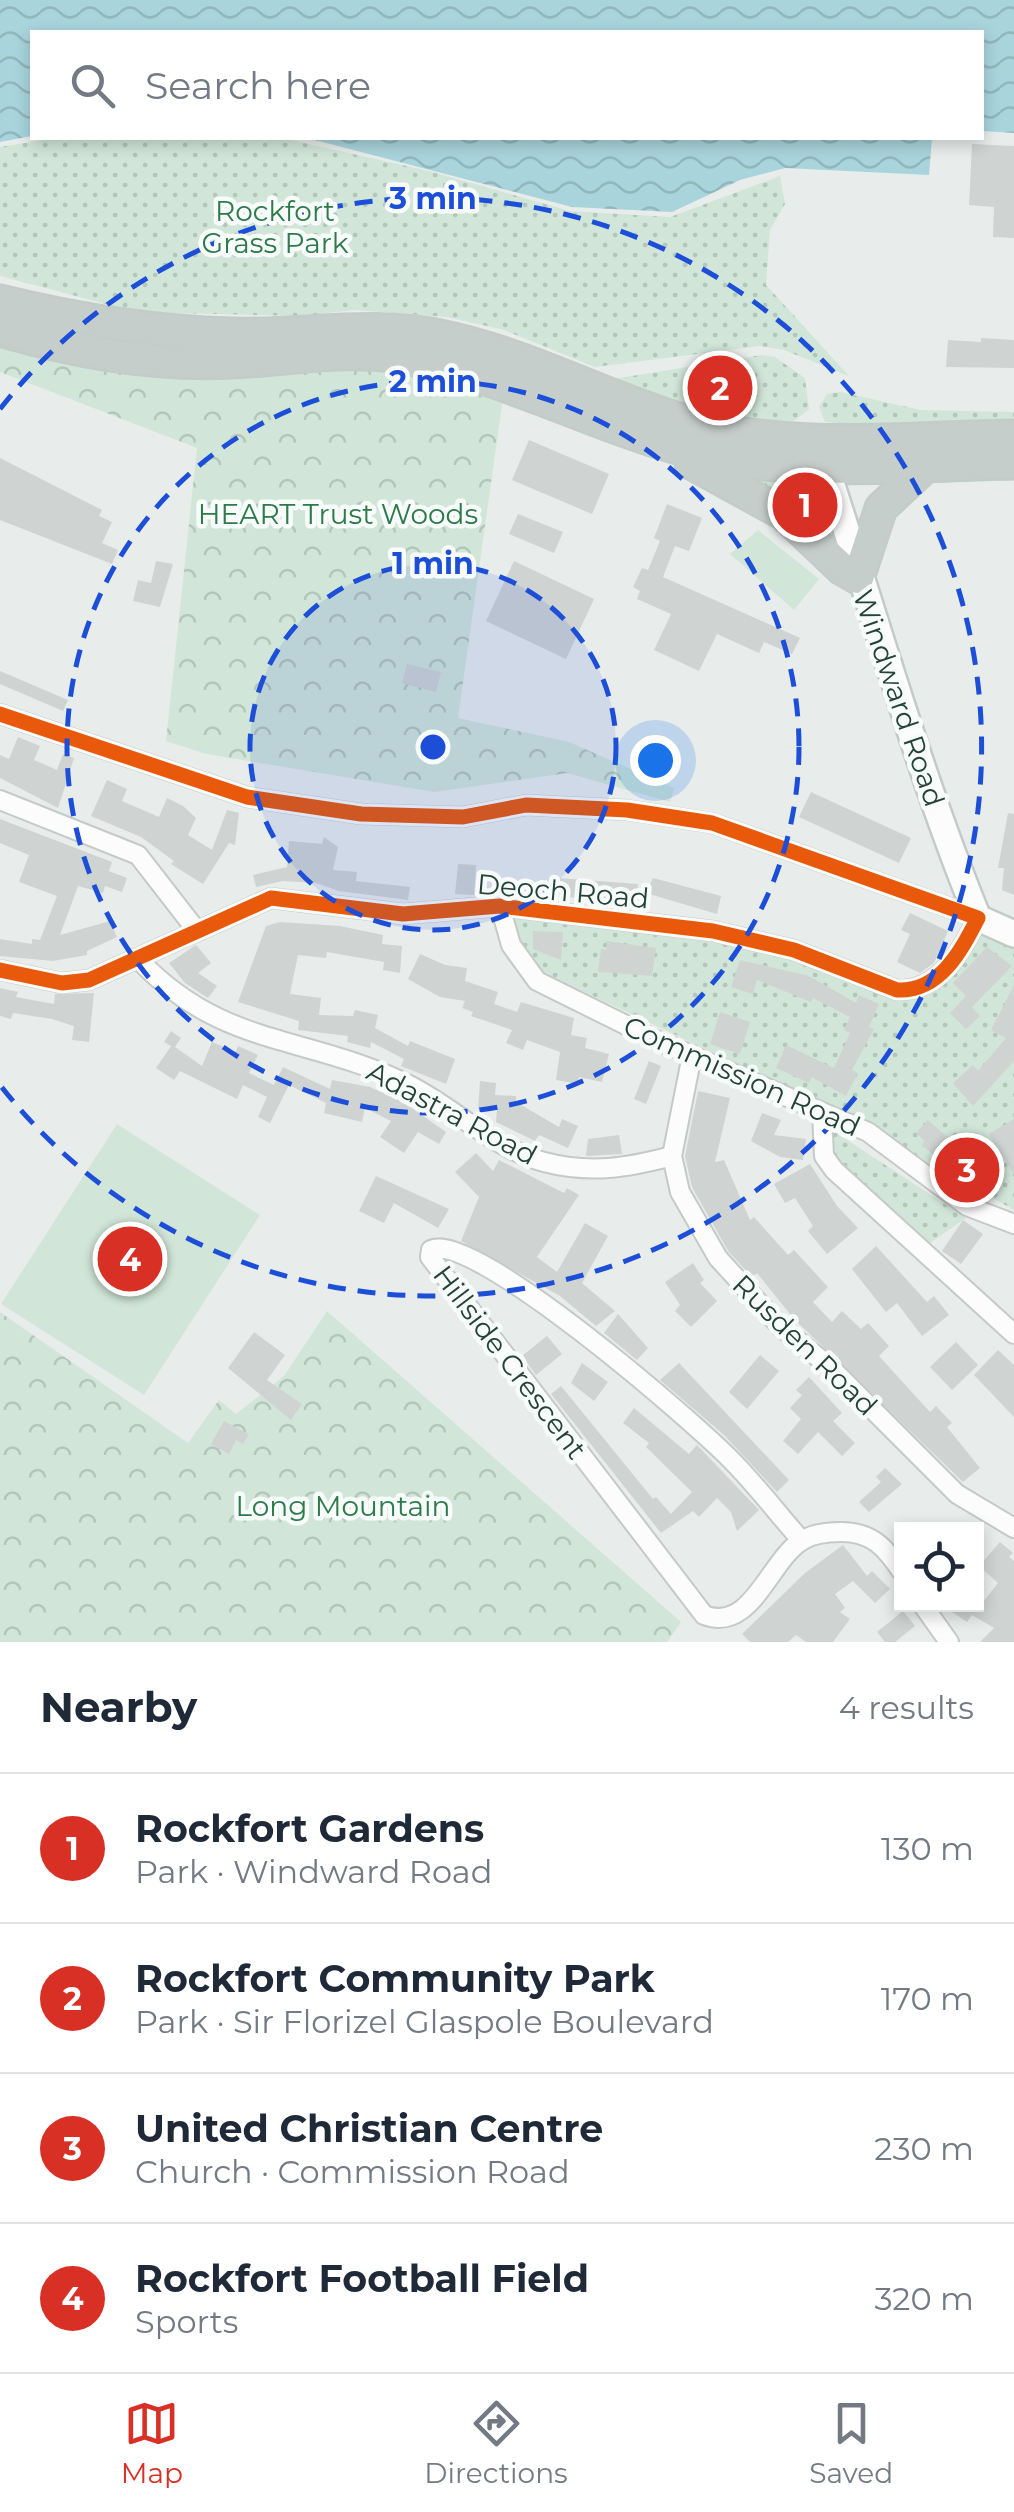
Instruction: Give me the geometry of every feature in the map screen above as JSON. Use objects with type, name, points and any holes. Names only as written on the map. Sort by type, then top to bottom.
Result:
[{"type":"highway","points":[[0,301],[88,323],[234,334],[354,327],[443,336],[522,358],[691,423],[821,452],[927,464],[1014,463]]},
{"type":"highway","points":[[0,330],[58,347],[125,358],[228,363],[390,356],[484,377],[606,426],[745,490],[784,514],[842,569],[858,578],[880,508],[927,464]]},
{"type":"highway","points":[[606,426],[748,464],[821,452],[1014,436]]},
{"type":"main road","name":"Windward Road","points":[[821,452],[858,578],[978,918]]},
{"type":"main road","points":[[978,918],[1014,934]]},
{"type":"street","points":[[0,714],[103,752],[266,800],[361,814],[463,817],[526,805],[627,810],[712,823],[978,918]]},
{"type":"street","points":[[0,800],[138,855],[197,931]]},
{"type":"street","name":"Deoch Road","points":[[0,970],[62,984],[90,980],[271,898],[403,914],[500,906],[752,938],[897,990],[912,991],[930,984],[955,959],[978,918]]},
{"type":"street","name":"Commission Road","points":[[500,906],[511,945],[537,981],[868,1132],[967,1206],[1014,1224]]},
{"type":"street","name":"Adastra Road","points":[[138,959],[168,992],[204,1013],[277,1042],[344,1059],[394,1078],[540,1162],[618,1170],[672,1156]]},
{"type":"street","name":"Rusden Road","points":[[692,1055],[672,1156],[680,1192],[718,1258],[754,1298],[832,1368],[957,1494],[1014,1528]]},
{"type":"street","points":[[822,1113],[824,1156],[834,1170],[1014,1334]]},
{"type":"street","name":"Hillside Crescent","points":[[434,1247],[484,1264],[545,1304],[735,1463],[801,1540],[736,1613],[713,1618],[704,1615],[430,1258],[434,1247]]},
{"type":"street","points":[[801,1540],[828,1532],[860,1533],[886,1547],[894,1560]]},
{"type":"street","points":[[927,1612],[948,1642]]},
{"type":"green space","name":"Rockfort Grass Park","points":[[43,140],[291,140],[429,171],[570,211],[670,217],[780,176],[785,204],[770,230],[766,285],[849,376],[784,350],[760,346],[595,367],[504,330],[447,317],[354,310],[299,316],[136,312],[0,276],[0,147]]},
{"type":"green space","name":"HEART Trust Woods","points":[[0,339],[165,378],[210,380],[313,367],[405,366],[503,398],[458,718],[569,742],[674,788],[670,802],[567,773],[434,792],[206,754],[166,741],[197,448],[0,372]]},
{"type":"green space","points":[[762,355],[775,357],[805,378],[809,409],[787,427],[658,399],[613,379]]},
{"type":"green space","points":[[840,392],[921,410],[1014,412],[1014,423],[883,428],[825,422],[819,407],[827,394]]},
{"type":"green space","points":[[692,457],[812,473],[847,568]]},
{"type":"green space","points":[[758,530],[819,579],[794,610],[730,554]]},
{"type":"green space","points":[[507,912],[761,949],[892,997],[913,995],[978,918],[1014,935],[1014,1210],[829,1107],[535,969]]},
{"type":"green space","points":[[117,1124],[260,1215],[144,1395],[1,1304]]},
{"type":"green space","points":[[832,1130],[966,1218],[927,1245],[829,1158]]},
{"type":"green space","name":"Long Mountain","points":[[327,1311],[681,1622],[667,1642],[0,1642],[0,1312],[188,1443],[219,1400],[236,1414],[284,1376]]},
{"type":"water","points":[[0,0],[1014,0],[1014,133],[984,131],[984,30],[30,30],[30,136],[0,142]]},
{"type":"water","points":[[315,140],[932,140],[929,175],[785,168],[740,180],[672,212],[572,207]]},
{"type":"building","points":[[972,144],[1014,146],[1014,238],[993,237],[994,207],[969,205]]},
{"type":"building","points":[[981,338],[1014,340],[1014,368],[946,367],[948,340],[981,342]]},
{"type":"building","points":[[529,440],[609,474],[592,514],[512,480]]},
{"type":"building","points":[[0,458],[102,510],[99,516],[112,522],[102,543],[118,550],[112,564],[0,520]]},
{"type":"building","points":[[667,504],[702,518],[689,551],[675,546],[663,577],[800,638],[792,654],[764,642],[759,653],[717,634],[699,671],[654,650],[671,614],[637,599],[640,591],[633,587],[642,568],[648,570],[660,541],[654,538]]},
{"type":"building","points":[[518,514],[563,532],[554,553],[509,534]]},
{"type":"building","points":[[156,561],[173,564],[160,607],[133,601],[138,580],[151,583]]},
{"type":"building","points":[[514,561],[594,599],[566,659],[486,621]]},
{"type":"building","points":[[407,664],[441,672],[436,692],[402,683]]},
{"type":"building","points":[[0,671],[68,700],[63,711],[0,684]]},
{"type":"building","points":[[18,737],[40,746],[34,760],[57,770],[63,754],[74,758],[58,808],[0,778],[0,755],[9,759]]},
{"type":"building","points":[[107,780],[127,789],[122,801],[159,817],[167,798],[183,806],[196,818],[188,835],[212,850],[227,810],[239,813],[235,845],[229,843],[203,884],[171,864],[174,861],[141,837],[91,816]]},
{"type":"building","points":[[811,792],[911,838],[899,863],[799,817]]},
{"type":"building","points":[[1008,813],[1014,814],[1014,895],[1002,890],[1004,868],[998,868]]},
{"type":"building","points":[[0,819],[112,862],[109,871],[127,878],[122,892],[105,886],[103,893],[78,886],[60,935],[110,921],[117,937],[87,951],[87,955],[53,961],[0,956],[0,939],[32,944],[32,939],[40,940],[57,896],[19,882],[29,855],[0,843]]},
{"type":"building","points":[[324,837],[338,847],[333,870],[357,872],[356,881],[410,887],[408,900],[339,891],[316,883],[283,881],[256,887],[253,875],[287,867],[289,841],[322,844]]},
{"type":"building","points":[[458,864],[476,865],[474,895],[455,894]]},
{"type":"building","points":[[558,878],[638,884],[637,899],[556,897]]},
{"type":"building","points":[[653,878],[721,896],[717,914],[646,893]]},
{"type":"building","points":[[910,913],[948,931],[934,963],[920,973],[897,962],[910,934],[901,930]]},
{"type":"building","points":[[280,922],[340,926],[383,935],[382,944],[402,946],[400,973],[383,970],[384,962],[327,952],[326,958],[298,955],[290,994],[321,998],[319,1015],[353,1016],[355,1010],[378,1015],[375,1028],[408,1046],[410,1041],[455,1059],[446,1084],[401,1066],[404,1059],[371,1042],[370,1048],[347,1042],[348,1036],[298,1030],[299,1021],[238,1002],[266,926]]},
{"type":"building","points":[[533,931],[563,932],[561,960],[533,949]]},
{"type":"building","points":[[607,941],[656,948],[652,976],[598,972],[601,949],[606,950]]},
{"type":"building","points":[[196,945],[211,963],[198,973],[217,986],[208,998],[185,983],[169,963]]},
{"type":"building","points":[[987,947],[1012,966],[972,1007],[980,1016],[966,1029],[950,1013],[966,996],[953,983]]},
{"type":"building","points":[[420,954],[445,965],[467,968],[465,981],[498,992],[494,1004],[517,1012],[521,1002],[574,1018],[571,1035],[587,1038],[585,1048],[609,1054],[602,1082],[579,1077],[578,1084],[556,1080],[560,1052],[527,1040],[523,1050],[506,1043],[512,1030],[471,1016],[473,1012],[462,1008],[465,1001],[440,997],[408,979]]},
{"type":"building","points":[[740,960],[809,976],[856,1003],[859,995],[879,1004],[869,1027],[874,1029],[852,1070],[858,1073],[846,1096],[812,1077],[809,1083],[776,1068],[786,1045],[834,1068],[850,1033],[844,1030],[850,1017],[813,998],[811,1002],[757,980],[753,994],[731,987]]},
{"type":"building","points":[[1014,985],[1014,1061],[973,1106],[953,1083],[973,1065],[978,1071],[1006,1038],[991,1030]]},
{"type":"building","points":[[0,988],[18,992],[16,997],[54,1004],[55,994],[94,993],[89,1042],[72,1040],[74,1026],[52,1019],[13,1013],[11,1019],[0,1016]]},
{"type":"building","points":[[720,1012],[750,1022],[740,1054],[710,1044]]},
{"type":"building","points":[[171,1031],[181,1038],[175,1047],[202,1066],[212,1042],[236,1052],[238,1046],[258,1055],[249,1073],[274,1085],[283,1067],[330,1089],[332,1080],[370,1087],[403,1102],[446,1132],[439,1144],[418,1132],[404,1153],[380,1137],[391,1121],[365,1108],[362,1122],[324,1113],[326,1103],[289,1085],[270,1123],[258,1117],[267,1097],[243,1085],[237,1099],[180,1071],[174,1080],[156,1068],[171,1046],[164,1042]]},
{"type":"building","points":[[649,1061],[661,1066],[646,1104],[634,1099]]},
{"type":"building","points":[[480,1081],[496,1083],[495,1095],[516,1096],[516,1102],[559,1127],[562,1119],[578,1126],[568,1148],[539,1135],[535,1141],[496,1122],[497,1110],[478,1109]]},
{"type":"building","points":[[698,1091],[730,1098],[715,1162],[724,1160],[750,1220],[754,1217],[788,1255],[794,1250],[828,1287],[813,1302],[832,1322],[842,1311],[861,1329],[868,1323],[889,1346],[879,1356],[930,1412],[936,1406],[952,1423],[947,1427],[980,1468],[963,1482],[794,1319],[757,1273],[752,1277],[728,1251],[692,1187],[685,1156]]},
{"type":"building","points":[[762,1113],[781,1120],[774,1135],[806,1139],[803,1160],[780,1157],[751,1141]]},
{"type":"building","points":[[1014,1119],[1014,1175],[989,1134]]},
{"type":"building","points":[[928,1120],[953,1142],[950,1145],[992,1174],[979,1193],[922,1145],[925,1141],[916,1133]]},
{"type":"building","points":[[619,1135],[622,1154],[586,1156],[588,1139]]},
{"type":"building","points":[[476,1153],[493,1171],[499,1160],[564,1193],[567,1188],[579,1195],[537,1257],[557,1272],[585,1223],[608,1236],[582,1283],[615,1311],[596,1326],[560,1296],[461,1241],[479,1197],[455,1172]]},
{"type":"building","points":[[810,1164],[837,1206],[858,1228],[827,1254],[808,1231],[813,1226],[795,1198],[785,1203],[774,1184]]},
{"type":"building","points":[[376,1176],[449,1209],[438,1228],[394,1203],[384,1223],[359,1211]]},
{"type":"building","points":[[963,1220],[983,1234],[961,1264],[942,1251]]},
{"type":"building","points":[[876,1246],[927,1302],[934,1296],[949,1315],[922,1336],[897,1303],[886,1312],[852,1269]]},
{"type":"building","points":[[693,1263],[704,1280],[700,1283],[717,1301],[691,1327],[675,1311],[680,1305],[665,1282]]},
{"type":"building","points":[[618,1314],[648,1348],[637,1360],[604,1333]]},
{"type":"building","points":[[254,1332],[285,1355],[267,1380],[302,1404],[291,1420],[228,1368]]},
{"type":"building","points":[[547,1336],[562,1354],[536,1375],[522,1356]]},
{"type":"building","points":[[956,1342],[978,1365],[952,1390],[930,1367]]},
{"type":"building","points":[[998,1350],[1014,1365],[1014,1417],[974,1375]]},
{"type":"building","points":[[760,1355],[779,1371],[747,1409],[729,1392]]},
{"type":"building","points":[[582,1363],[608,1382],[594,1401],[571,1383]]},
{"type":"building","points":[[679,1363],[789,1480],[777,1492],[724,1435],[660,1380]]},
{"type":"building","points":[[809,1377],[842,1413],[833,1421],[855,1443],[842,1456],[818,1432],[798,1454],[783,1441],[801,1419],[790,1408],[802,1395],[796,1390]]},
{"type":"building","points":[[561,1386],[653,1499],[656,1497],[671,1514],[692,1492],[646,1447],[649,1443],[623,1423],[634,1408],[689,1454],[697,1445],[759,1510],[737,1531],[731,1512],[717,1498],[699,1517],[693,1511],[661,1533],[551,1394]]},
{"type":"building","points":[[224,1421],[249,1434],[243,1444],[236,1440],[229,1454],[211,1444]]},
{"type":"building","points":[[885,1468],[902,1484],[869,1512],[859,1502],[881,1482],[876,1477]]},
{"type":"building","points":[[1000,1542],[1013,1553],[1009,1557],[1014,1561],[1014,1642],[980,1642],[994,1628],[972,1615],[967,1622],[952,1612],[984,1612],[984,1601],[998,1583],[984,1570],[984,1560]]},
{"type":"building","points":[[843,1545],[867,1576],[872,1571],[890,1589],[875,1603],[853,1581],[835,1594],[845,1608],[840,1612],[850,1619],[833,1642],[806,1642],[796,1635],[788,1642],[750,1642],[742,1634],[805,1573]]},
{"type":"building","points":[[902,1612],[915,1626],[895,1642],[885,1642],[877,1632]]},
{"type":"cycle path","points":[[0,714],[247,797],[361,814],[463,817],[526,805],[627,810],[712,823],[978,918],[956,956],[937,977],[912,989],[897,990],[794,950],[713,931],[500,906],[403,914],[271,898],[89,980],[62,983],[0,970]]},
{"type":"place","name":"Rockfort Community Park","points":[[720,388]]},
{"type":"place","name":"Rockfort Gardens","points":[[805,505]]},
{"type":"place","name":"United Christian Centre","points":[[967,1170]]},
{"type":"place","name":"Rockfort Football Field","points":[[130,1259]]}]
